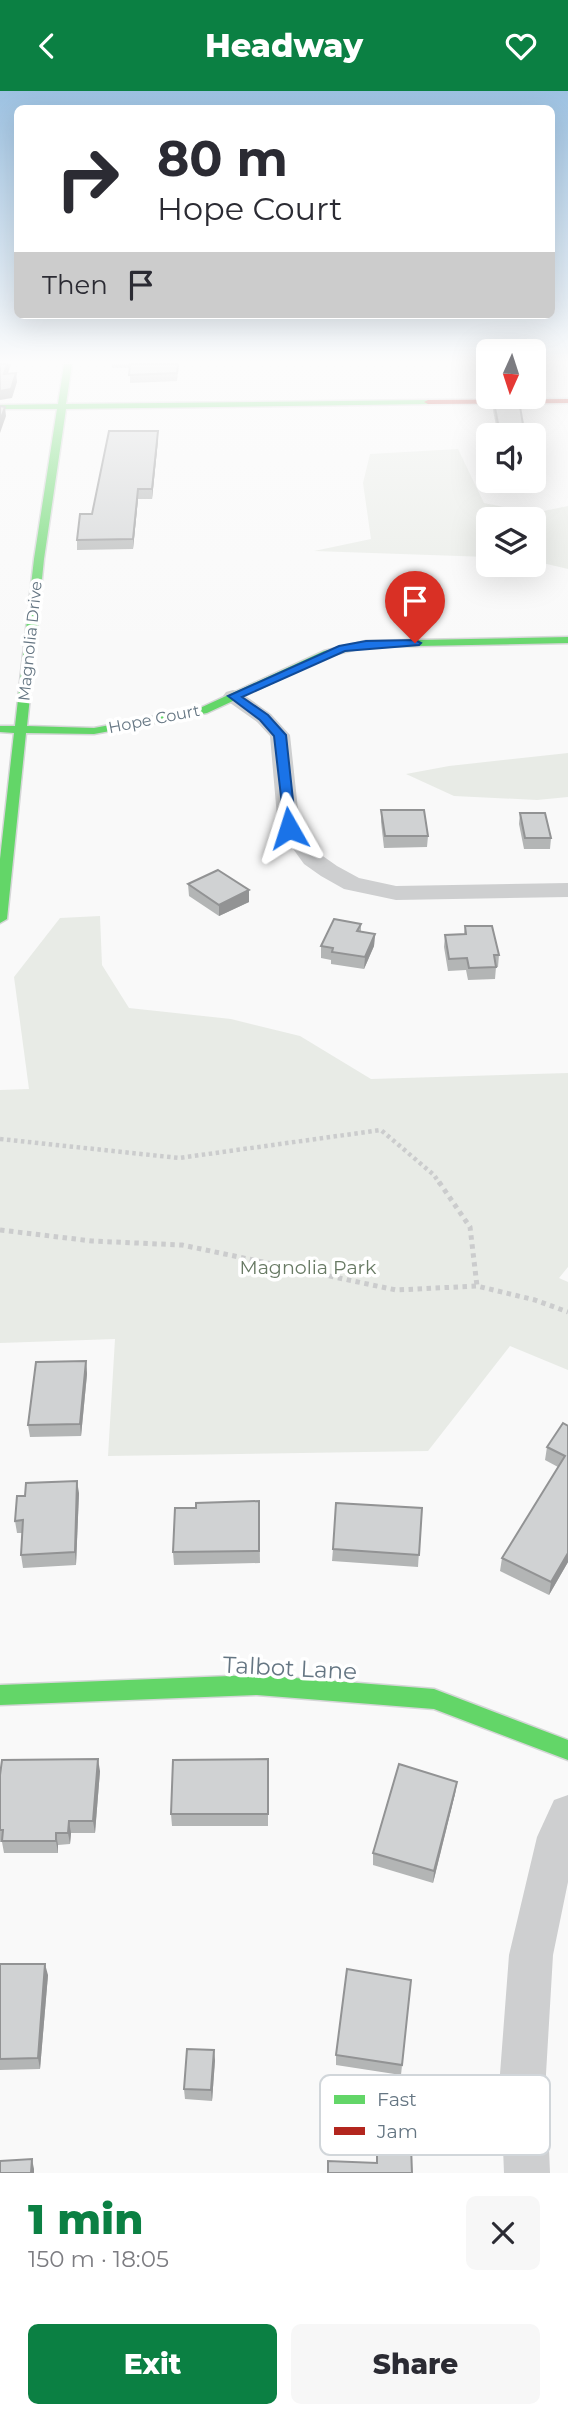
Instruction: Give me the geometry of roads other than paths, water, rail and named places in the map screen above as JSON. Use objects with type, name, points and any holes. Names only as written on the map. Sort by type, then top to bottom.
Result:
[{"type":"street","name":"Magnolia Drive","points":[[0,919],[52,461]]},
{"type":"street","name":"Hope Court","points":[[0,729],[94,731],[139,725],[202,711],[343,648],[394,643],[568,639]]},
{"type":"street","points":[[233,696],[264,718],[280,735],[289,828],[298,843],[312,859],[352,884],[396,893],[568,890]]},
{"type":"street","name":"Talbot Lane","points":[[0,1695],[257,1685],[434,1699],[568,1751]]},
{"type":"street","points":[[523,2075],[531,1955],[557,1837],[568,1814]]},
{"type":"street","points":[[526,2155],[527,2173]]},
{"type":"park label","name":"Magnolia Park","points":[[308,1267]]}]
